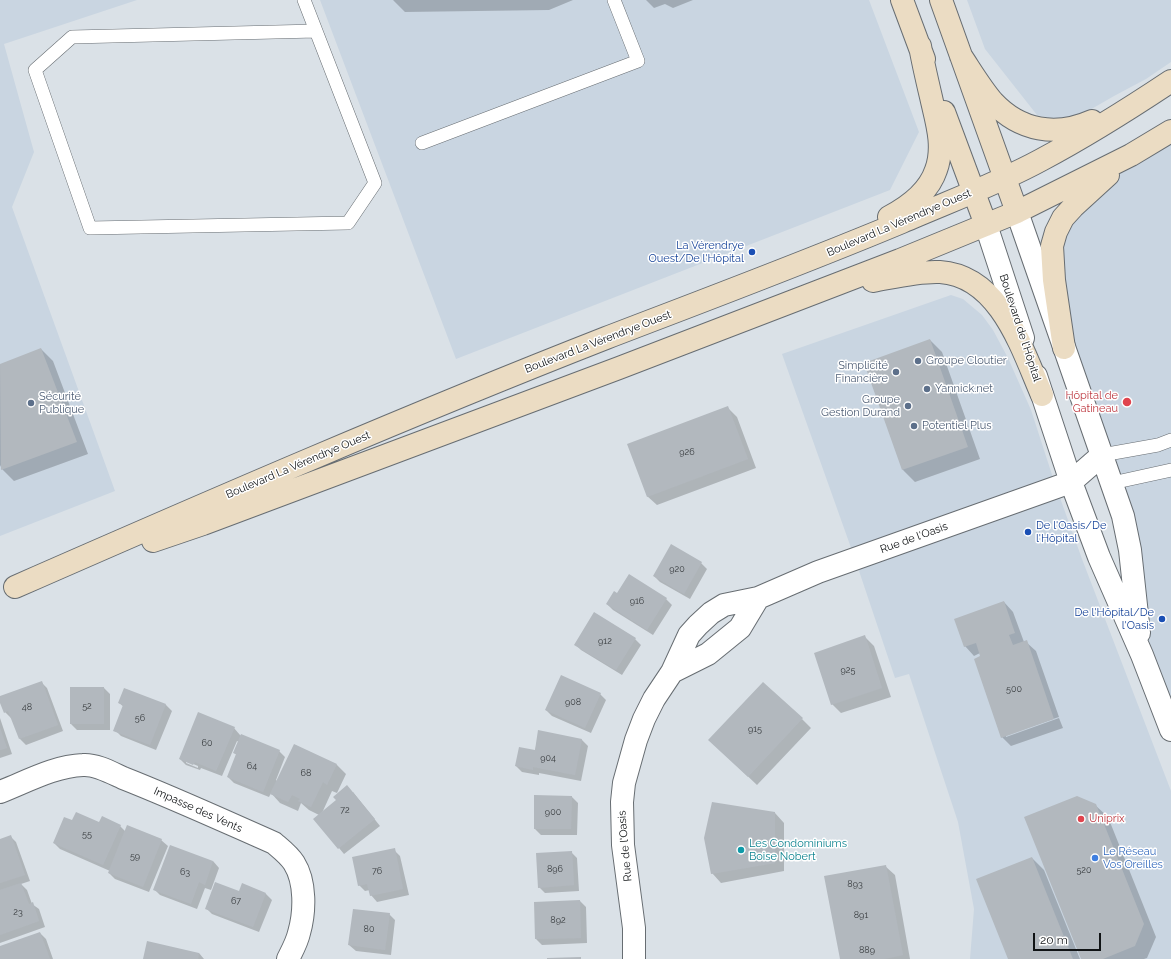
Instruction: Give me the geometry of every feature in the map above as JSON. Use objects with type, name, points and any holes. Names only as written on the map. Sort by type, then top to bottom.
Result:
[{"type":"main road","name":"Boulevard de l'Hôpital","points":[[902,0],[986,225]]},
{"type":"main road","name":"Boulevard de l'Hôpital","points":[[941,0],[1016,212]]},
{"type":"main road","points":[[823,255],[896,214],[912,202],[923,192],[936,170],[940,151],[939,138],[920,46]]},
{"type":"main road","points":[[962,56],[985,91],[1000,108],[1019,122],[1042,129],[1056,131],[1072,128],[1090,122],[1152,94]]},
{"type":"main road","name":"Boulevard La Vérendrye Ouest","points":[[8,590],[183,514],[501,380],[823,255],[974,192],[1039,162],[1171,81]]},
{"type":"main road","name":"Boulevard La Vérendrye Ouest","points":[[8,590],[211,521],[604,374],[819,291],[1016,212],[1131,155],[1171,131]]},
{"type":"main road","points":[[1064,348],[1052,259],[1052,246],[1056,232],[1063,218],[1073,206],[1131,155]]},
{"type":"main road","points":[[819,291],[926,272],[952,274],[974,284],[993,300],[1004,315],[1019,342],[1042,395]]},
{"type":"street","name":"Boulevard de l'Hôpital","points":[[1016,212],[1112,483],[1122,516],[1130,550],[1142,655]]},
{"type":"street","name":"Boulevard de l'Hôpital","points":[[986,225],[1042,395],[1099,557],[1142,655],[1165,697],[1171,730]]},
{"type":"street","points":[[1072,482],[1102,455]]},
{"type":"street","points":[[1072,482],[1112,483]]},
{"type":"street","name":"Rue de l'Oasis","points":[[634,959],[634,928],[623,845],[622,802],[624,784],[636,740],[654,699],[672,672],[689,635],[711,613],[724,605],[758,598],[818,572],[1072,482]]},
{"type":"street","name":"Rue de l'Oasis","points":[[672,672],[708,654],[740,628],[758,598]]},
{"type":"street","name":"Impasse des Vents","points":[[0,792],[57,770],[86,764],[140,784],[274,843],[287,853],[295,864],[303,890],[303,909],[299,933],[288,959]]},
{"type":"lane","points":[[304,0],[375,183],[348,223],[90,228],[35,70],[72,37],[316,31]]},
{"type":"lane","points":[[422,143],[638,61],[614,0]]},
{"type":"lane","points":[[1102,455],[1158,445],[1171,440]]},
{"type":"lane","points":[[1112,483],[1171,470]]},
{"type":"shaded area","points":[[0,0],[137,0],[4,44],[34,152],[12,207],[115,491],[0,536]]},
{"type":"shaded area","points":[[320,0],[869,0],[919,132],[890,190],[456,359]]},
{"type":"shaded area","points":[[967,0],[1171,0],[1171,62],[1146,79],[1069,122],[1037,115],[985,49]]},
{"type":"shaded area","name":"Hôpital de Gatineau","points":[[1171,131],[1171,730],[1142,655],[1130,550],[1064,348],[1056,232],[1063,218]]},
{"type":"shaded area","points":[[951,295],[963,299],[982,315],[993,330],[1008,358],[1031,410],[1055,484],[1082,559],[1171,791],[1171,959],[970,959],[974,909],[958,822],[909,674],[895,678],[855,559],[782,354]]},
{"type":"building","points":[[930,339],[968,447],[902,470],[864,363]]},
{"type":"building","name":"Sécurité Publique","points":[[41,348],[77,442],[1,470],[0,364]]},
{"type":"building","points":[[728,406],[748,459],[647,497],[627,444]]},
{"type":"building","points":[[671,544],[702,562],[684,594],[653,576]]},
{"type":"building","points":[[629,574],[667,598],[647,630],[606,604],[614,591],[617,593]]},
{"type":"building","points":[[1004,601],[1015,633],[1009,635],[1013,645],[1027,640],[1054,719],[1001,738],[974,659],[980,656],[976,643],[964,647],[954,619]]},
{"type":"building","points":[[594,612],[636,638],[616,670],[574,645]]},
{"type":"building","points":[[865,635],[882,688],[831,705],[814,653]]},
{"type":"building","points":[[561,675],[601,693],[585,728],[545,710]]},
{"type":"building","points":[[42,681],[58,725],[19,739],[8,711],[4,713],[0,703],[0,696]]},
{"type":"building","points":[[763,682],[803,718],[748,777],[708,740]]},
{"type":"building","points":[[70,687],[104,687],[104,724],[70,724]]},
{"type":"building","points":[[124,688],[166,704],[150,745],[113,731],[123,705],[118,703]]},
{"type":"building","points":[[198,712],[235,727],[216,771],[195,762],[193,765],[179,759]]},
{"type":"building","points":[[0,728],[7,748],[0,750]]},
{"type":"building","points":[[538,730],[582,739],[575,775],[533,767],[533,770],[515,766],[519,747],[535,750]]},
{"type":"building","points":[[241,734],[280,750],[263,792],[227,777],[236,754],[233,753]]},
{"type":"building","points":[[294,744],[337,764],[327,785],[323,782],[311,807],[298,801],[300,799],[292,795],[288,802],[270,794]]},
{"type":"building","points":[[347,785],[375,819],[338,849],[313,819],[336,800],[333,797]]},
{"type":"building","points":[[534,795],[572,796],[571,829],[534,829]]},
{"type":"building","points":[[1077,796],[1096,804],[1144,924],[1135,946],[1103,959],[1081,959],[1024,817]]},
{"type":"building","name":"Les Condominiums Boise Nobert","points":[[712,802],[775,812],[775,863],[711,874],[704,838]]},
{"type":"building","points":[[76,812],[99,822],[102,816],[121,825],[103,865],[53,843],[64,817],[72,820]]},
{"type":"building","points":[[127,825],[162,839],[143,887],[108,873]]},
{"type":"building","points":[[11,835],[25,875],[0,883],[0,839]]},
{"type":"building","points":[[170,845],[213,861],[205,885],[199,882],[191,904],[153,890]]},
{"type":"building","points":[[395,848],[403,889],[370,896],[367,884],[358,886],[352,857]]},
{"type":"building","points":[[572,851],[574,885],[538,888],[536,853]]},
{"type":"building","points":[[1032,857],[1073,959],[1008,959],[976,879]]},
{"type":"building","points":[[886,865],[903,955],[884,959],[840,959],[824,876]]},
{"type":"building","points":[[215,882],[239,891],[242,883],[266,893],[253,927],[205,909]]},
{"type":"building","points":[[21,883],[29,904],[33,902],[39,921],[0,935],[0,890]]},
{"type":"building","points":[[580,900],[581,938],[535,939],[534,902]]},
{"type":"building","points":[[353,909],[390,913],[385,950],[348,945]]},
{"type":"building","points":[[40,932],[50,959],[0,959],[0,946]]},
{"type":"building","points":[[147,941],[199,953],[198,959],[143,959]]},
{"type":"building","points":[[581,957],[581,959],[547,959],[547,958]]},
{"type":"place","name":"La Vérendrye Ouest/De l'Hôpital","points":[[752,252]]},
{"type":"place","name":"Groupe Cloutier","points":[[918,361]]},
{"type":"place","name":"Simplicité Financière","points":[[896,372]]},
{"type":"place","name":"Yannick.net","points":[[927,389]]},
{"type":"place","name":"Hôpital de Gatineau","points":[[1127,402]]},
{"type":"place","name":"Sécurité Publique","points":[[31,403]]},
{"type":"place","name":"Groupe Gestion Durand","points":[[908,406]]},
{"type":"place","name":"Potentiel Plus","points":[[914,426]]},
{"type":"place","name":"De l'Oasis/De l'Hôpital","points":[[1028,532]]},
{"type":"place","name":"De l'Hôpital/De l'Oasis","points":[[1162,619]]},
{"type":"place","name":"Uniprix","points":[[1081,819]]},
{"type":"place","name":"Les Condominiums Boise Nobert","points":[[741,850]]},
{"type":"place","name":"Le Réseau Vos Oreilles","points":[[1095,858]]}]
